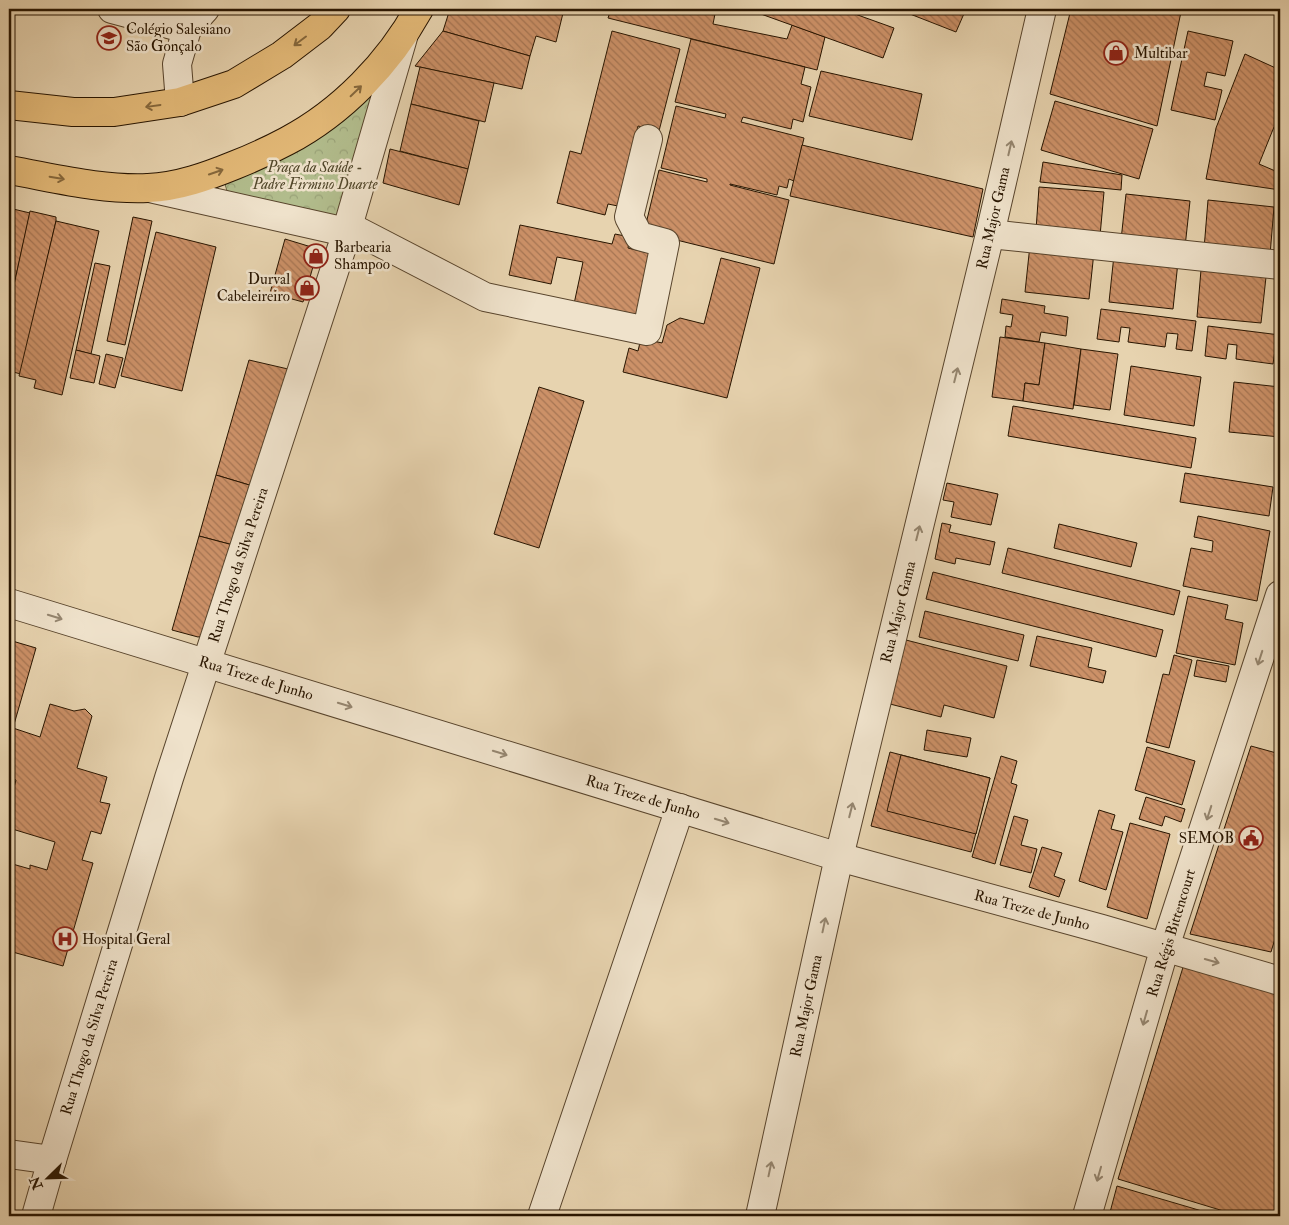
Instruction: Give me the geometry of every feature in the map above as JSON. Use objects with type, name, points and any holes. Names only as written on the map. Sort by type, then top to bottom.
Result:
[{"type":"main road","points":[[9,105],[73,112],[114,112],[180,102],[234,84],[282,55],[320,26],[336,9]]},
{"type":"main road","points":[[9,170],[115,188],[150,188],[182,183],[219,172],[260,155],[318,122],[353,94],[384,61],[412,19]]},
{"type":"street","points":[[112,9],[189,19],[205,9]]},
{"type":"street","name":"Rua Major Gama","points":[[760,1216],[839,857],[990,234],[1042,9]]},
{"type":"street","points":[[180,102],[177,64],[189,19]]},
{"type":"street","name":"Rua Thogo da Silva Pereira","points":[[36,1216],[166,788],[342,247],[412,19]]},
{"type":"street","points":[[150,188],[347,229],[485,297],[647,330],[665,243],[639,236],[629,217],[648,140]]},
{"type":"street","points":[[990,234],[1280,264]]},
{"type":"street","name":"Rua Régis Bittencourt","points":[[1086,1216],[1165,947],[1280,595]]},
{"type":"street","name":"Rua Treze de Junho","points":[[9,603],[839,857],[1165,947],[1280,981]]},
{"type":"street","points":[[542,1216],[680,808]]},
{"type":"street","points":[[9,1154],[52,1160]]},
{"type":"green space","name":"Praça da Saúde - Padre Firmino Duarte","points":[[384,77],[341,221],[227,191],[225,184]]},
{"type":"building","points":[[450,9],[564,9],[556,42],[536,36],[530,56],[443,31]]},
{"type":"building","points":[[611,9],[716,9],[713,24],[787,39],[792,25],[825,37],[817,70],[608,18]]},
{"type":"building","points":[[747,9],[841,9],[894,28],[883,58]]},
{"type":"building","points":[[911,9],[966,9],[956,32],[910,14]]},
{"type":"building","name":"Multibar","points":[[1071,9],[1173,9],[1181,12],[1157,126],[1050,94]]},
{"type":"building","points":[[443,31],[530,56],[522,89],[415,66]]},
{"type":"building","points":[[612,31],[680,49],[659,131],[638,126],[618,206],[608,204],[605,215],[557,203],[570,151],[581,154]]},
{"type":"building","points":[[1188,31],[1233,41],[1225,76],[1207,72],[1204,86],[1222,90],[1215,120],[1171,110]]},
{"type":"building","points":[[691,39],[805,67],[801,84],[811,87],[803,122],[793,119],[791,129],[743,117],[741,122],[804,138],[794,181],[789,179],[787,188],[779,186],[777,195],[730,184],[789,200],[774,264],[644,232],[659,170],[707,182],[707,179],[661,168],[676,106],[725,118],[726,114],[675,102]]},
{"type":"building","points":[[1245,54],[1280,70],[1280,130],[1274,127],[1259,164],[1280,173],[1280,190],[1206,179],[1216,128]]},
{"type":"building","points":[[420,67],[494,83],[485,122],[411,104]]},
{"type":"building","points":[[821,71],[922,94],[912,140],[809,116]]},
{"type":"building","points":[[1055,101],[1153,129],[1139,179],[1041,150]]},
{"type":"building","points":[[411,104],[479,121],[468,169],[400,151]]},
{"type":"building","points":[[802,145],[983,189],[973,237],[790,196]]},
{"type":"building","points":[[390,149],[468,169],[459,205],[383,183]]},
{"type":"building","points":[[1043,162],[1122,175],[1121,190],[1040,182]]},
{"type":"building","points":[[1039,187],[1104,192],[1100,236],[1036,230]]},
{"type":"building","points":[[1126,194],[1190,201],[1185,247],[1121,240]]},
{"type":"building","points":[[1208,200],[1274,207],[1270,255],[1204,249]]},
{"type":"building","points":[[9,208],[30,213],[9,308]]},
{"type":"building","points":[[30,211],[56,217],[56,221],[21,374],[9,371],[9,308]]},
{"type":"building","points":[[133,217],[152,221],[125,345],[107,341]]},
{"type":"building","points":[[56,221],[99,231],[62,395],[34,388],[36,380],[19,376]]},
{"type":"building","points":[[520,225],[612,244],[615,234],[630,237],[628,248],[657,255],[644,319],[574,304],[583,262],[557,257],[551,284],[509,275]]},
{"type":"building","points":[[156,232],[216,247],[182,391],[121,376]]},
{"type":"building","points":[[285,239],[318,249],[303,302],[270,293]]},
{"type":"building","points":[[1030,245],[1094,252],[1089,299],[1025,292]]},
{"type":"building","points":[[1114,255],[1178,262],[1173,309],[1109,302]]},
{"type":"building","points":[[721,258],[760,268],[727,398],[623,372],[629,348],[638,351],[641,338],[662,343],[667,325],[680,318],[704,324]]},
{"type":"building","points":[[95,263],[110,266],[91,354],[76,350]]},
{"type":"building","points":[[1201,270],[1266,277],[1261,323],[1197,317]]},
{"type":"building","points":[[1002,299],[1045,306],[1044,313],[1068,317],[1066,336],[1041,332],[1039,342],[1005,337],[1006,326],[1011,327],[1013,315],[1000,313]]},
{"type":"building","points":[[1101,309],[1196,321],[1192,351],[1176,349],[1178,334],[1167,333],[1165,347],[1128,342],[1130,328],[1121,327],[1119,342],[1097,339]]},
{"type":"building","points":[[1208,326],[1280,335],[1280,350],[1275,350],[1273,364],[1236,359],[1237,345],[1228,344],[1226,359],[1205,356]]},
{"type":"building","points":[[1000,337],[1045,343],[1039,385],[1025,383],[1023,401],[992,397]]},
{"type":"building","points":[[1045,343],[1081,349],[1073,409],[1023,401],[1025,383],[1039,385]]},
{"type":"building","points":[[1081,349],[1118,354],[1110,410],[1074,405]]},
{"type":"building","points":[[76,350],[100,356],[94,383],[70,378]]},
{"type":"building","points":[[106,354],[123,358],[115,388],[99,384]]},
{"type":"building","points":[[249,360],[288,369],[256,487],[216,475]]},
{"type":"building","points":[[1131,366],[1201,377],[1194,426],[1124,415]]},
{"type":"building","points":[[1234,382],[1280,387],[1280,437],[1229,432]]},
{"type":"building","points":[[539,387],[584,401],[539,548],[494,534]]},
{"type":"building","points":[[1013,406],[1196,438],[1191,468],[1008,436]]},
{"type":"building","points":[[1185,473],[1273,487],[1269,516],[1180,502]]},
{"type":"building","points":[[216,475],[256,487],[233,545],[199,536]]},
{"type":"building","points":[[947,483],[998,494],[991,525],[951,517],[954,502],[943,500]]},
{"type":"building","points":[[1198,516],[1270,531],[1257,601],[1183,586],[1191,548],[1212,552],[1213,541],[1194,537]]},
{"type":"building","points":[[942,523],[951,525],[949,532],[995,542],[990,565],[956,558],[955,564],[935,559]]},
{"type":"building","points":[[1059,524],[1137,543],[1131,567],[1054,548]]},
{"type":"building","points":[[199,536],[233,545],[208,635],[198,637],[172,630]]},
{"type":"building","points":[[1008,548],[1180,591],[1174,615],[1002,573]]},
{"type":"building","points":[[933,572],[1163,630],[1156,657],[926,599]]},
{"type":"building","points":[[1188,596],[1228,605],[1225,619],[1243,623],[1235,665],[1176,653]]},
{"type":"building","points":[[925,611],[1024,635],[1018,661],[919,637]]},
{"type":"building","points":[[1037,636],[1092,648],[1088,667],[1106,671],[1103,683],[1030,666]]},
{"type":"building","points":[[9,640],[36,648],[13,728],[40,737],[50,704],[74,711],[85,709],[92,716],[77,768],[107,777],[100,802],[110,804],[101,834],[91,831],[82,860],[93,863],[63,966],[9,951],[9,863],[30,869],[30,865],[47,870],[55,842],[9,828],[9,806],[16,780],[9,778]]},
{"type":"building","points":[[906,640],[1007,666],[994,718],[944,705],[941,717],[890,704]]},
{"type":"building","points":[[1174,655],[1192,660],[1169,748],[1146,742],[1163,674],[1169,675]]},
{"type":"building","points":[[1197,660],[1229,666],[1226,682],[1194,676]]},
{"type":"building","points":[[927,730],[971,738],[967,757],[924,750]]},
{"type":"building","name":"SEMOB","points":[[1251,746],[1280,754],[1280,922],[1271,952],[1190,934]]},
{"type":"building","points":[[1147,747],[1195,761],[1182,805],[1135,790]]},
{"type":"building","points":[[890,752],[990,778],[971,852],[871,826]]},
{"type":"building","points":[[901,755],[990,778],[976,834],[887,811]]},
{"type":"building","points":[[1001,756],[1017,761],[1011,783],[1017,785],[995,864],[972,857]]},
{"type":"building","points":[[1146,797],[1185,809],[1181,822],[1165,816],[1162,826],[1139,819]]},
{"type":"building","points":[[1099,810],[1115,815],[1111,829],[1123,832],[1106,890],[1079,881]]},
{"type":"building","points":[[1014,816],[1028,820],[1021,845],[1037,849],[1031,873],[1000,865]]},
{"type":"building","points":[[1130,823],[1170,834],[1147,919],[1107,907]]},
{"type":"building","points":[[1042,847],[1062,853],[1054,876],[1065,880],[1059,897],[1029,887]]},
{"type":"building","points":[[1184,964],[1280,993],[1280,1216],[1240,1216],[1118,1179]]},
{"type":"building","points":[[1117,1186],[1219,1216],[1109,1216]]},
{"type":"place","name":"Colégio Salesiano São Gonçalo","points":[[109,38]]},
{"type":"place","name":"Multibar","points":[[1116,53]]},
{"type":"place","name":"Barbearia Shampoo","points":[[316,256]]},
{"type":"place","name":"Durval Cabeleireiro","points":[[307,288]]},
{"type":"place","name":"SEMOB","points":[[1251,838]]},
{"type":"place","name":"Hospital Geral","points":[[65,939]]}]
